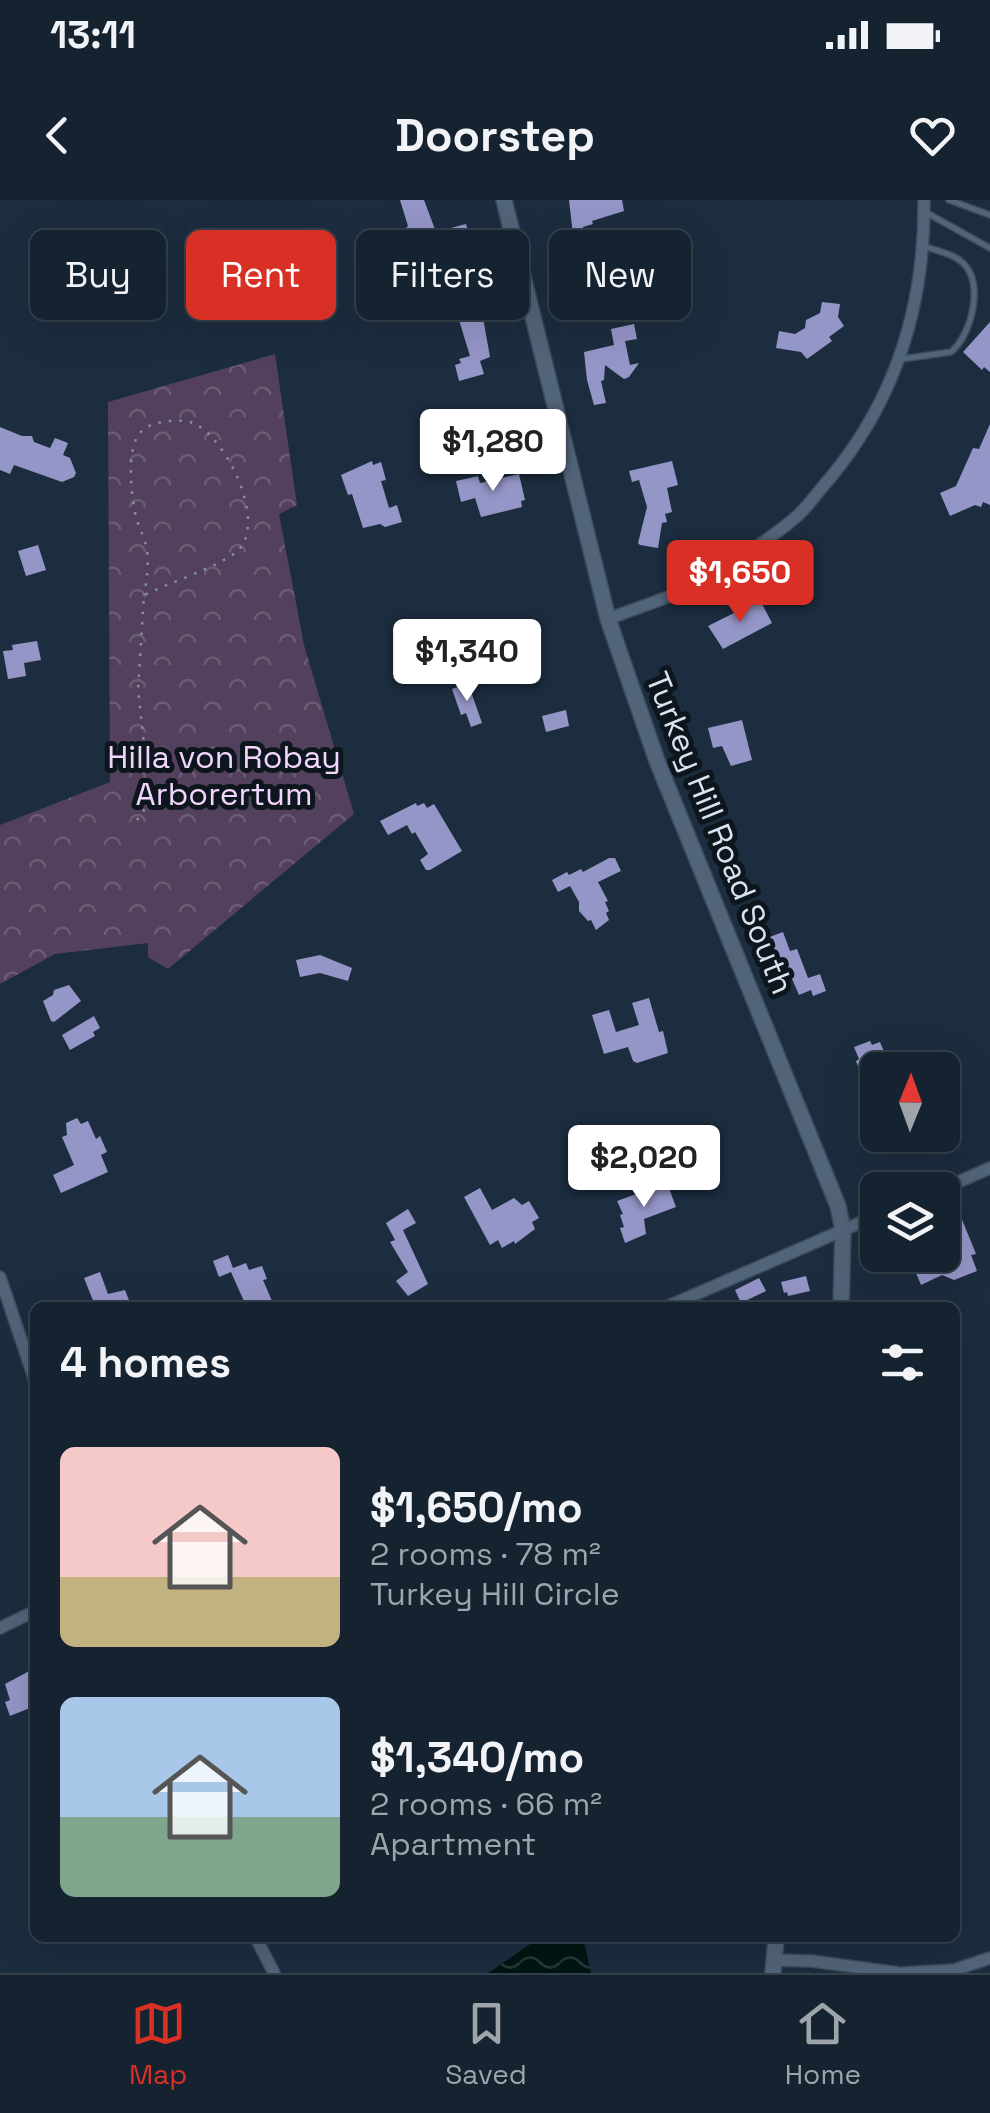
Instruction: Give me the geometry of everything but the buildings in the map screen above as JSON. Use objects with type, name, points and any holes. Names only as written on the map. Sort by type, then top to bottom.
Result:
[{"type":"street","name":"Turkey Hill Road South","points":[[504,200],[608,620],[657,761],[828,1177],[842,1230],[841,1302]]},
{"type":"street","points":[[608,620],[697,584],[764,543],[799,515],[870,424],[899,360],[914,306],[924,206]]},
{"type":"street","points":[[960,1181],[990,1168]]},
{"type":"street","points":[[678,1302],[860,1222]]},
{"type":"street","points":[[0,1277],[30,1366]]},
{"type":"street","points":[[0,1628],[30,1613]]},
{"type":"street","points":[[258,1942],[274,1973]]},
{"type":"street","points":[[776,1942],[773,1967],[812,1961],[901,1973],[954,1970],[990,1958]]},
{"type":"lane","points":[[949,200],[990,215]]},
{"type":"lane","points":[[924,206],[990,248]]},
{"type":"lane","points":[[899,360],[951,352],[966,334],[970,316],[973,291],[967,267],[960,259],[922,246]]},
{"type":"path","points":[[137,820],[149,791],[138,689],[144,594],[149,568],[136,516],[133,448],[139,433],[154,423],[173,420],[195,424],[218,443],[239,477],[248,523],[246,540],[234,554],[144,594]]},
{"type":"green space","name":"Hilla von Robay Arborertum","points":[[275,354],[297,505],[279,514],[304,645],[354,814],[168,969],[148,957],[148,943],[55,954],[0,984],[0,825],[110,782],[108,402]]},
{"type":"water","points":[[533,1942],[584,1942],[591,1973],[488,1973]]}]
